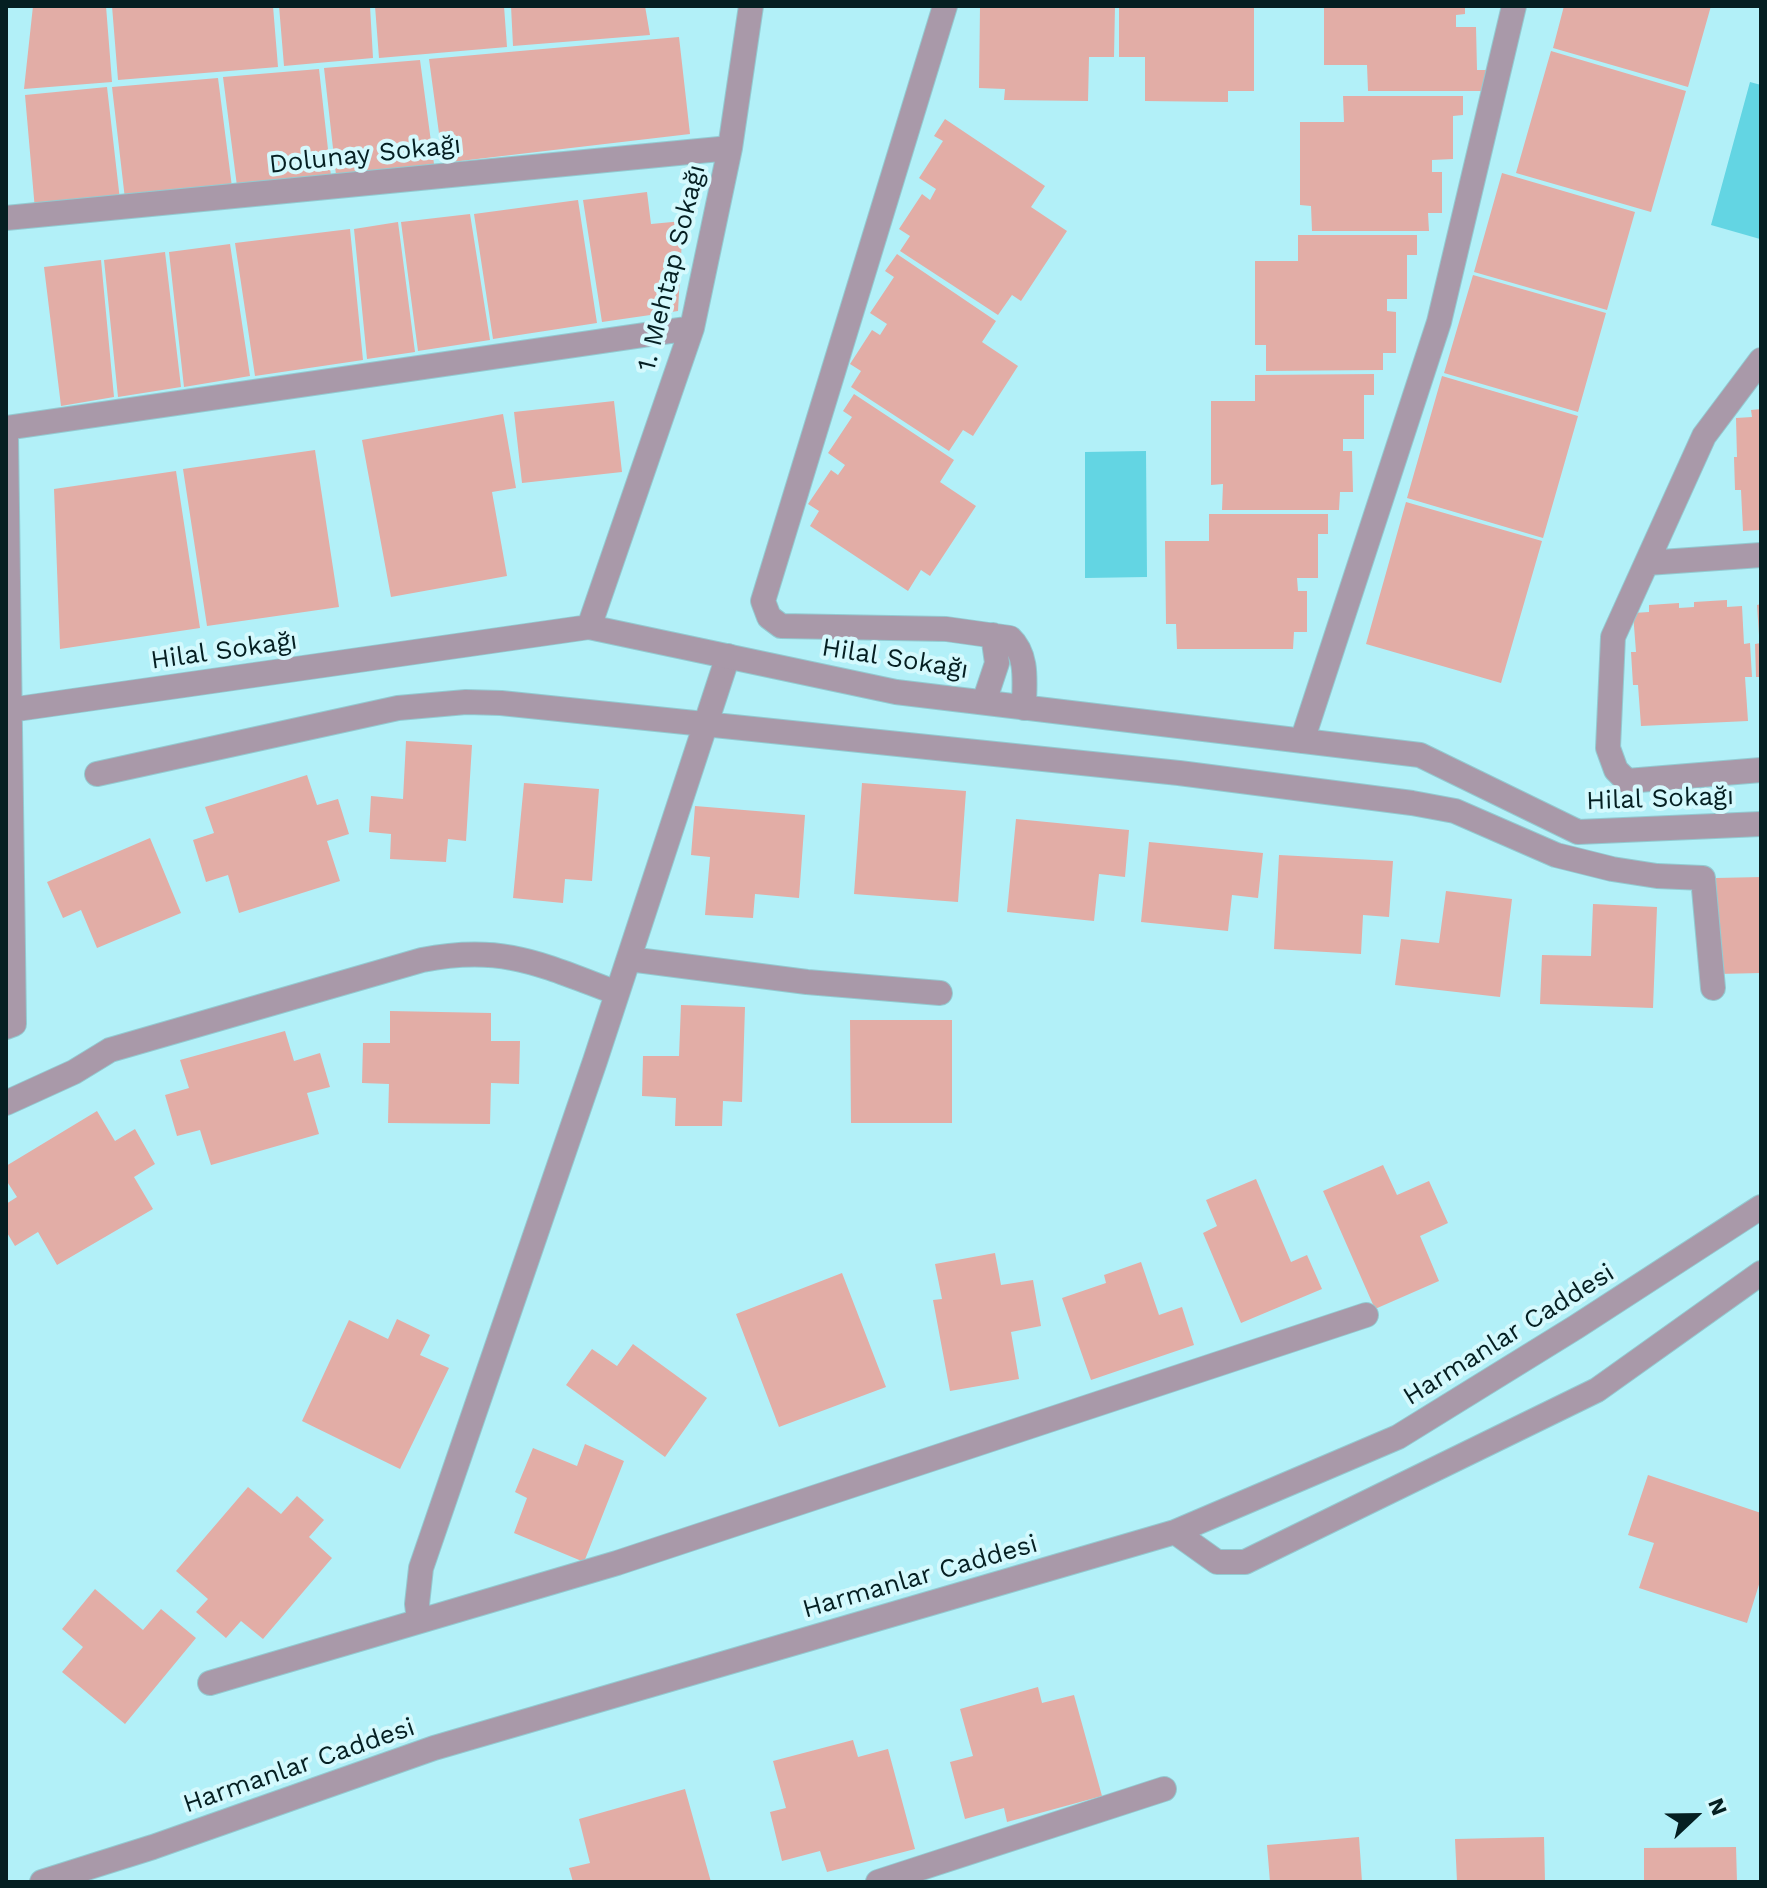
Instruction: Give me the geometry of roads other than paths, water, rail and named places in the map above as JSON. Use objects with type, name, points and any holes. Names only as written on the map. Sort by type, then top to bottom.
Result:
[{"type":"street","name":"1. Mehtap Sokağı","points":[[589,627],[692,328],[730,148],[751,6]]},
{"type":"street","points":[[945,6],[763,601],[769,617],[781,626],[946,629],[1010,638],[1023,656],[1024,708]]},
{"type":"street","points":[[1302,741],[1439,322],[1514,6]]},
{"type":"street","name":"Dolunay Sokağı","points":[[6,218],[730,148]]},
{"type":"street","points":[[6,428],[692,328]]},
{"type":"street","points":[[1761,360],[1704,436],[1613,637],[1608,748],[1616,770],[1627,781],[1761,770]]},
{"type":"street","points":[[6,435],[10,1025]]},
{"type":"street","points":[[1647,563],[1761,555]]},
{"type":"street","name":"Hilal Sokağı","points":[[10,710],[589,627],[896,692],[1420,755],[1578,832],[1761,824]]},
{"type":"street","points":[[984,702],[997,663],[993,635]]},
{"type":"street","points":[[419,1620],[417,1604],[421,1568],[629,959],[728,656]]},
{"type":"street","points":[[97,774],[398,708],[431,704],[536,705],[1179,773],[1412,803],[1455,811],[1556,855],[1612,869],[1657,876],[1703,878],[1713,988]]},
{"type":"street","points":[[6,1103],[74,1072],[110,1050],[450,955],[479,953],[526,959],[617,993]]},
{"type":"street","points":[[629,959],[792,981],[940,993]]},
{"type":"street","name":"Harmanlar Caddesi","points":[[42,1882],[153,1847],[434,1748],[1175,1532],[1398,1437],[1761,1207]]},
{"type":"street","points":[[1175,1532],[1217,1562],[1245,1562],[1597,1390],[1761,1273]]},
{"type":"street","points":[[210,1683],[617,1563],[1366,1315]]},
{"type":"street","points":[[878,1882],[1164,1789]]},
{"type":"water","points":[[1750,82],[1761,85],[1760,239],[1711,225]]},
{"type":"water","points":[[1146,451],[1147,577],[1085,578],[1085,452]]}]
